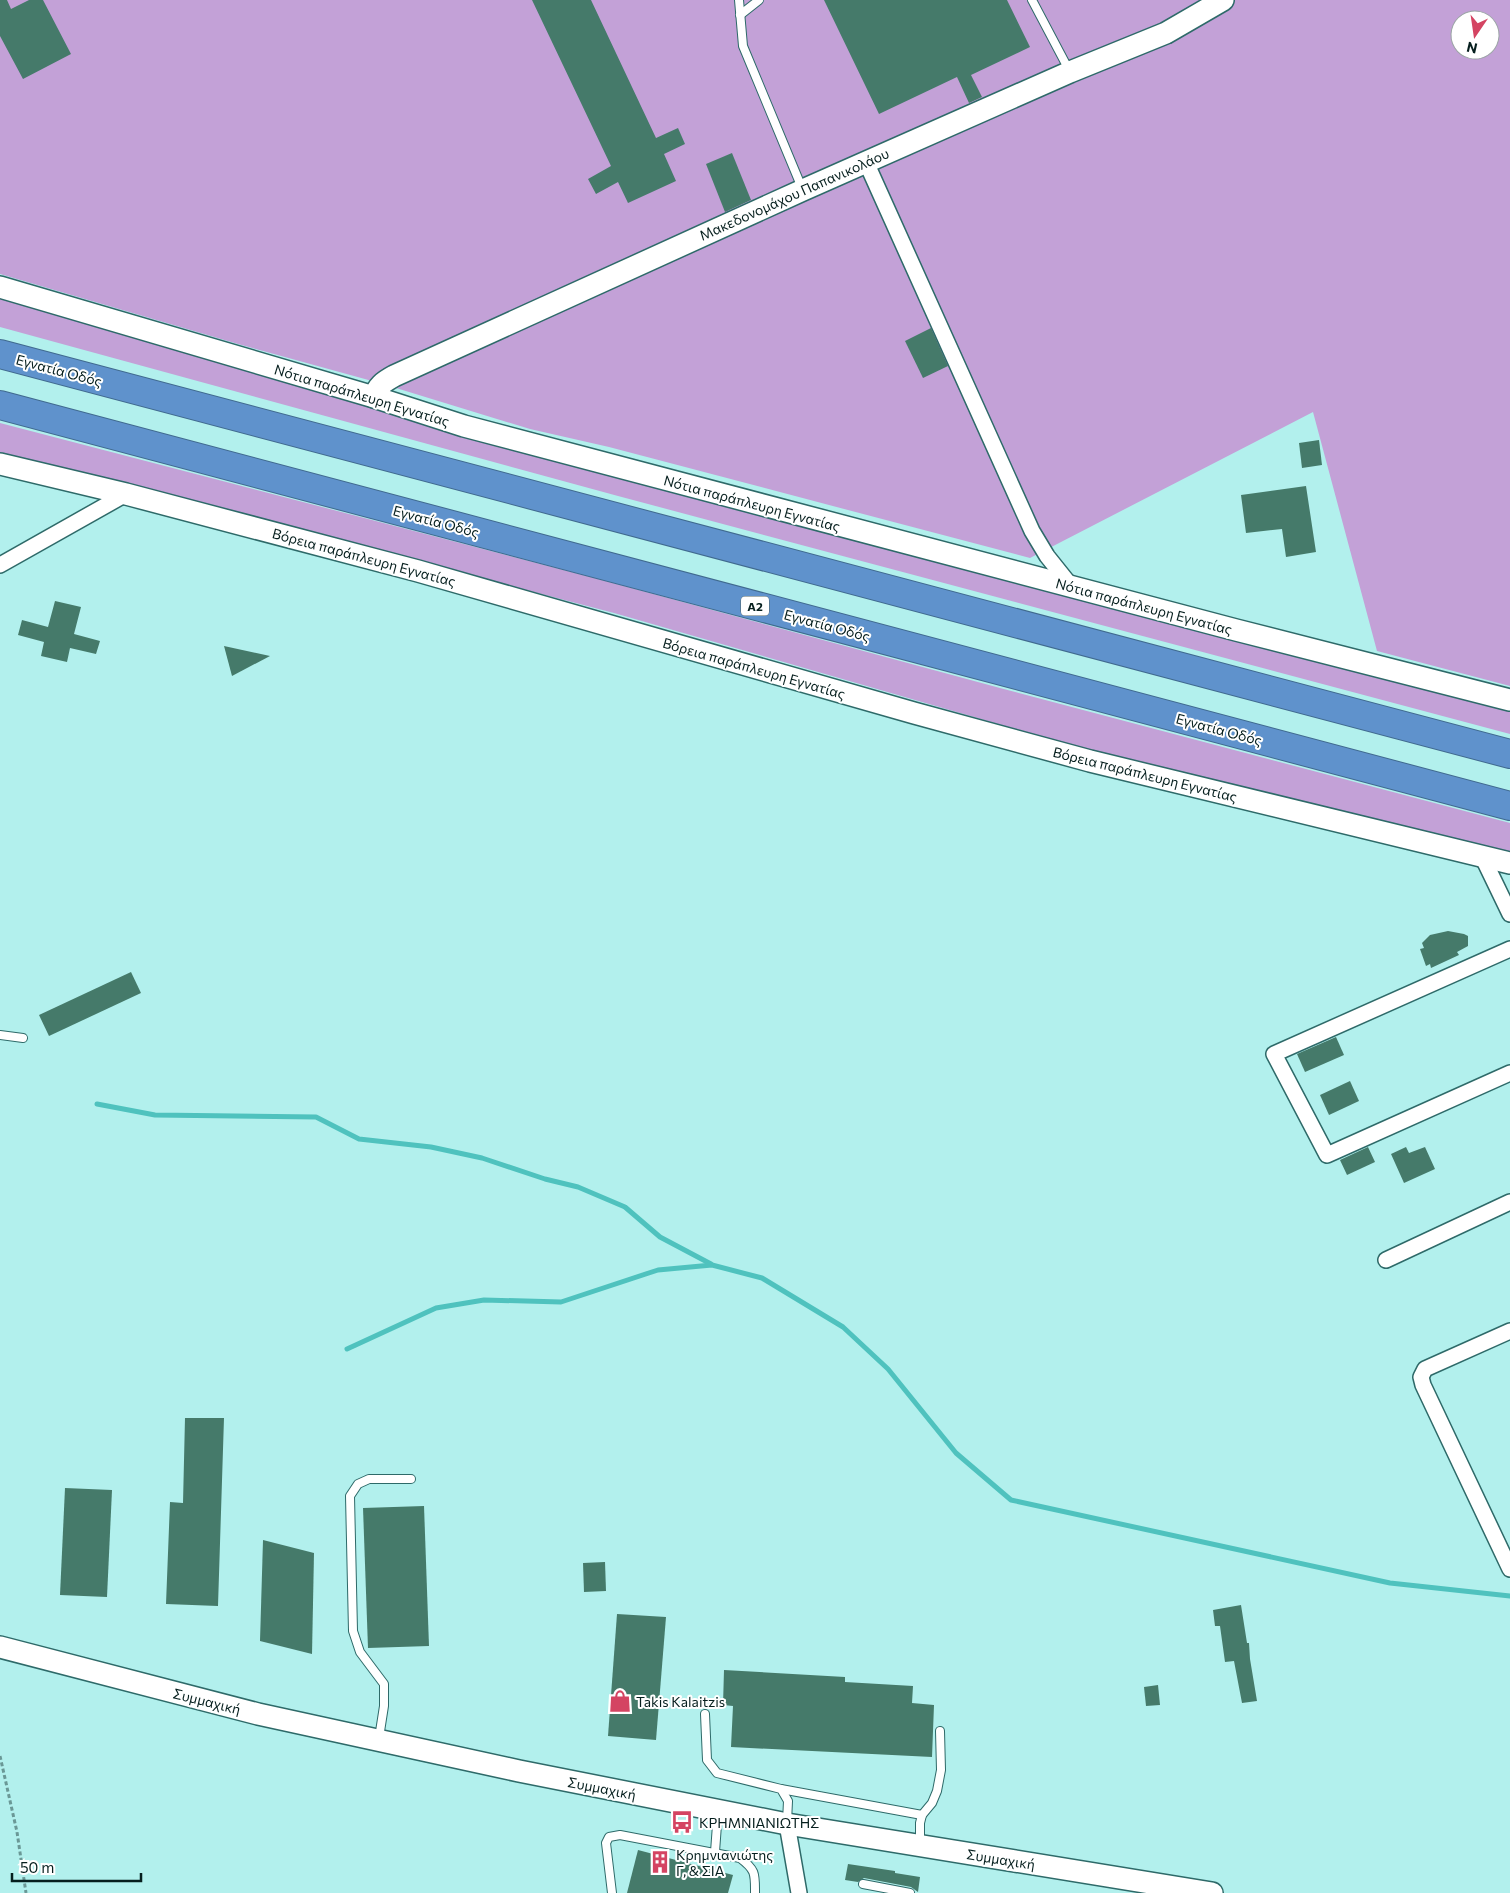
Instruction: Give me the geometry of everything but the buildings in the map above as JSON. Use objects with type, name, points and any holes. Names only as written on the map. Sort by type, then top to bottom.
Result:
[{"type":"highway","name":"Εγνατία Οδός","points":[[0,354],[1510,754]]},
{"type":"highway","name":"Εγνατία Οδός","points":[[0,404],[1510,806]]},
{"type":"street","name":"Μακεδονομάχου Παπανικολάου","points":[[374,397],[377,389],[383,382],[394,376],[803,190],[1070,72],[1166,32],[1222,0]]},
{"type":"street","points":[[866,162],[1032,531],[1047,556],[1072,586]]},
{"type":"street","name":"Νότια παράπλευρη Εγνατίας","points":[[0,287],[374,397],[464,426],[1282,642],[1510,700]]},
{"type":"street","name":"Βόρεια παράπλευρη Εγνατίας","points":[[0,464],[126,494],[418,571],[914,713],[1082,759],[1510,863]]},
{"type":"street","points":[[0,565],[126,494]]},
{"type":"street","points":[[1482,856],[1510,914]]},
{"type":"street","points":[[1510,949],[1274,1054],[1327,1155],[1510,1074]]},
{"type":"street","points":[[1386,1260],[1510,1202]]},
{"type":"street","points":[[1510,1331],[1425,1369],[1421,1377],[1423,1385],[1510,1568]]},
{"type":"street","name":"Συμμαχική","points":[[0,1647],[258,1714],[519,1771],[787,1824],[1181,1891],[1212,1893]]},
{"type":"street","points":[[787,1824],[799,1893]]},
{"type":"lane","points":[[739,0],[743,46],[803,190]]},
{"type":"lane","points":[[740,15],[759,0]]},
{"type":"lane","points":[[1032,0],[1070,72]]},
{"type":"lane","points":[[0,1035],[23,1038]]},
{"type":"lane","points":[[378,1740],[384,1706],[384,1684],[360,1652],[353,1631],[350,1496],[358,1484],[369,1479],[411,1479]]},
{"type":"lane","points":[[705,1714],[707,1760],[717,1773],[781,1789],[922,1815]]},
{"type":"lane","points":[[920,1846],[922,1815],[929,1808],[937,1791],[940,1770],[940,1731]]},
{"type":"lane","points":[[781,1789],[788,1801],[787,1824]]},
{"type":"lane","points":[[715,1852],[718,1811]]},
{"type":"lane","points":[[612,1893],[606,1842],[609,1837],[620,1835],[740,1858],[754,1872],[756,1893]]},
{"type":"lane","points":[[863,1884],[910,1893]]},
{"type":"path","points":[[0,1756],[17,1832],[26,1893]]},
{"type":"shaded area","points":[[0,0],[1510,0],[1510,686],[1377,651],[1313,412],[1030,558],[609,447],[530,429],[383,384],[238,344],[0,274]]},
{"type":"shaded area","points":[[0,297],[1510,709],[1510,734],[618,496],[0,327]]},
{"type":"shaded area","points":[[0,423],[602,580],[1510,823],[1510,853],[1137,764],[614,613],[110,481],[0,455]]},
{"type":"waterway","points":[[97,1104],[155,1115],[316,1117],[359,1139],[431,1147],[482,1158],[545,1179],[578,1187],[625,1207],[660,1237],[711,1264]]},
{"type":"waterway","points":[[347,1349],[436,1308],[484,1300],[561,1302],[658,1270],[712,1265],[762,1278],[843,1327],[888,1369],[956,1453],[1011,1500],[1390,1583],[1510,1596]]},
{"type":"place","name":"Takis Kalaitzis","points":[[620,1701]]},
{"type":"place","name":"ΚΡΗΜΝΙΑΝΙΩΤΗΣ","points":[[682,1822]]},
{"type":"place","name":"Κρημνιανιώτης Γ, & ΣΙΑ","points":[[660,1862]]}]
